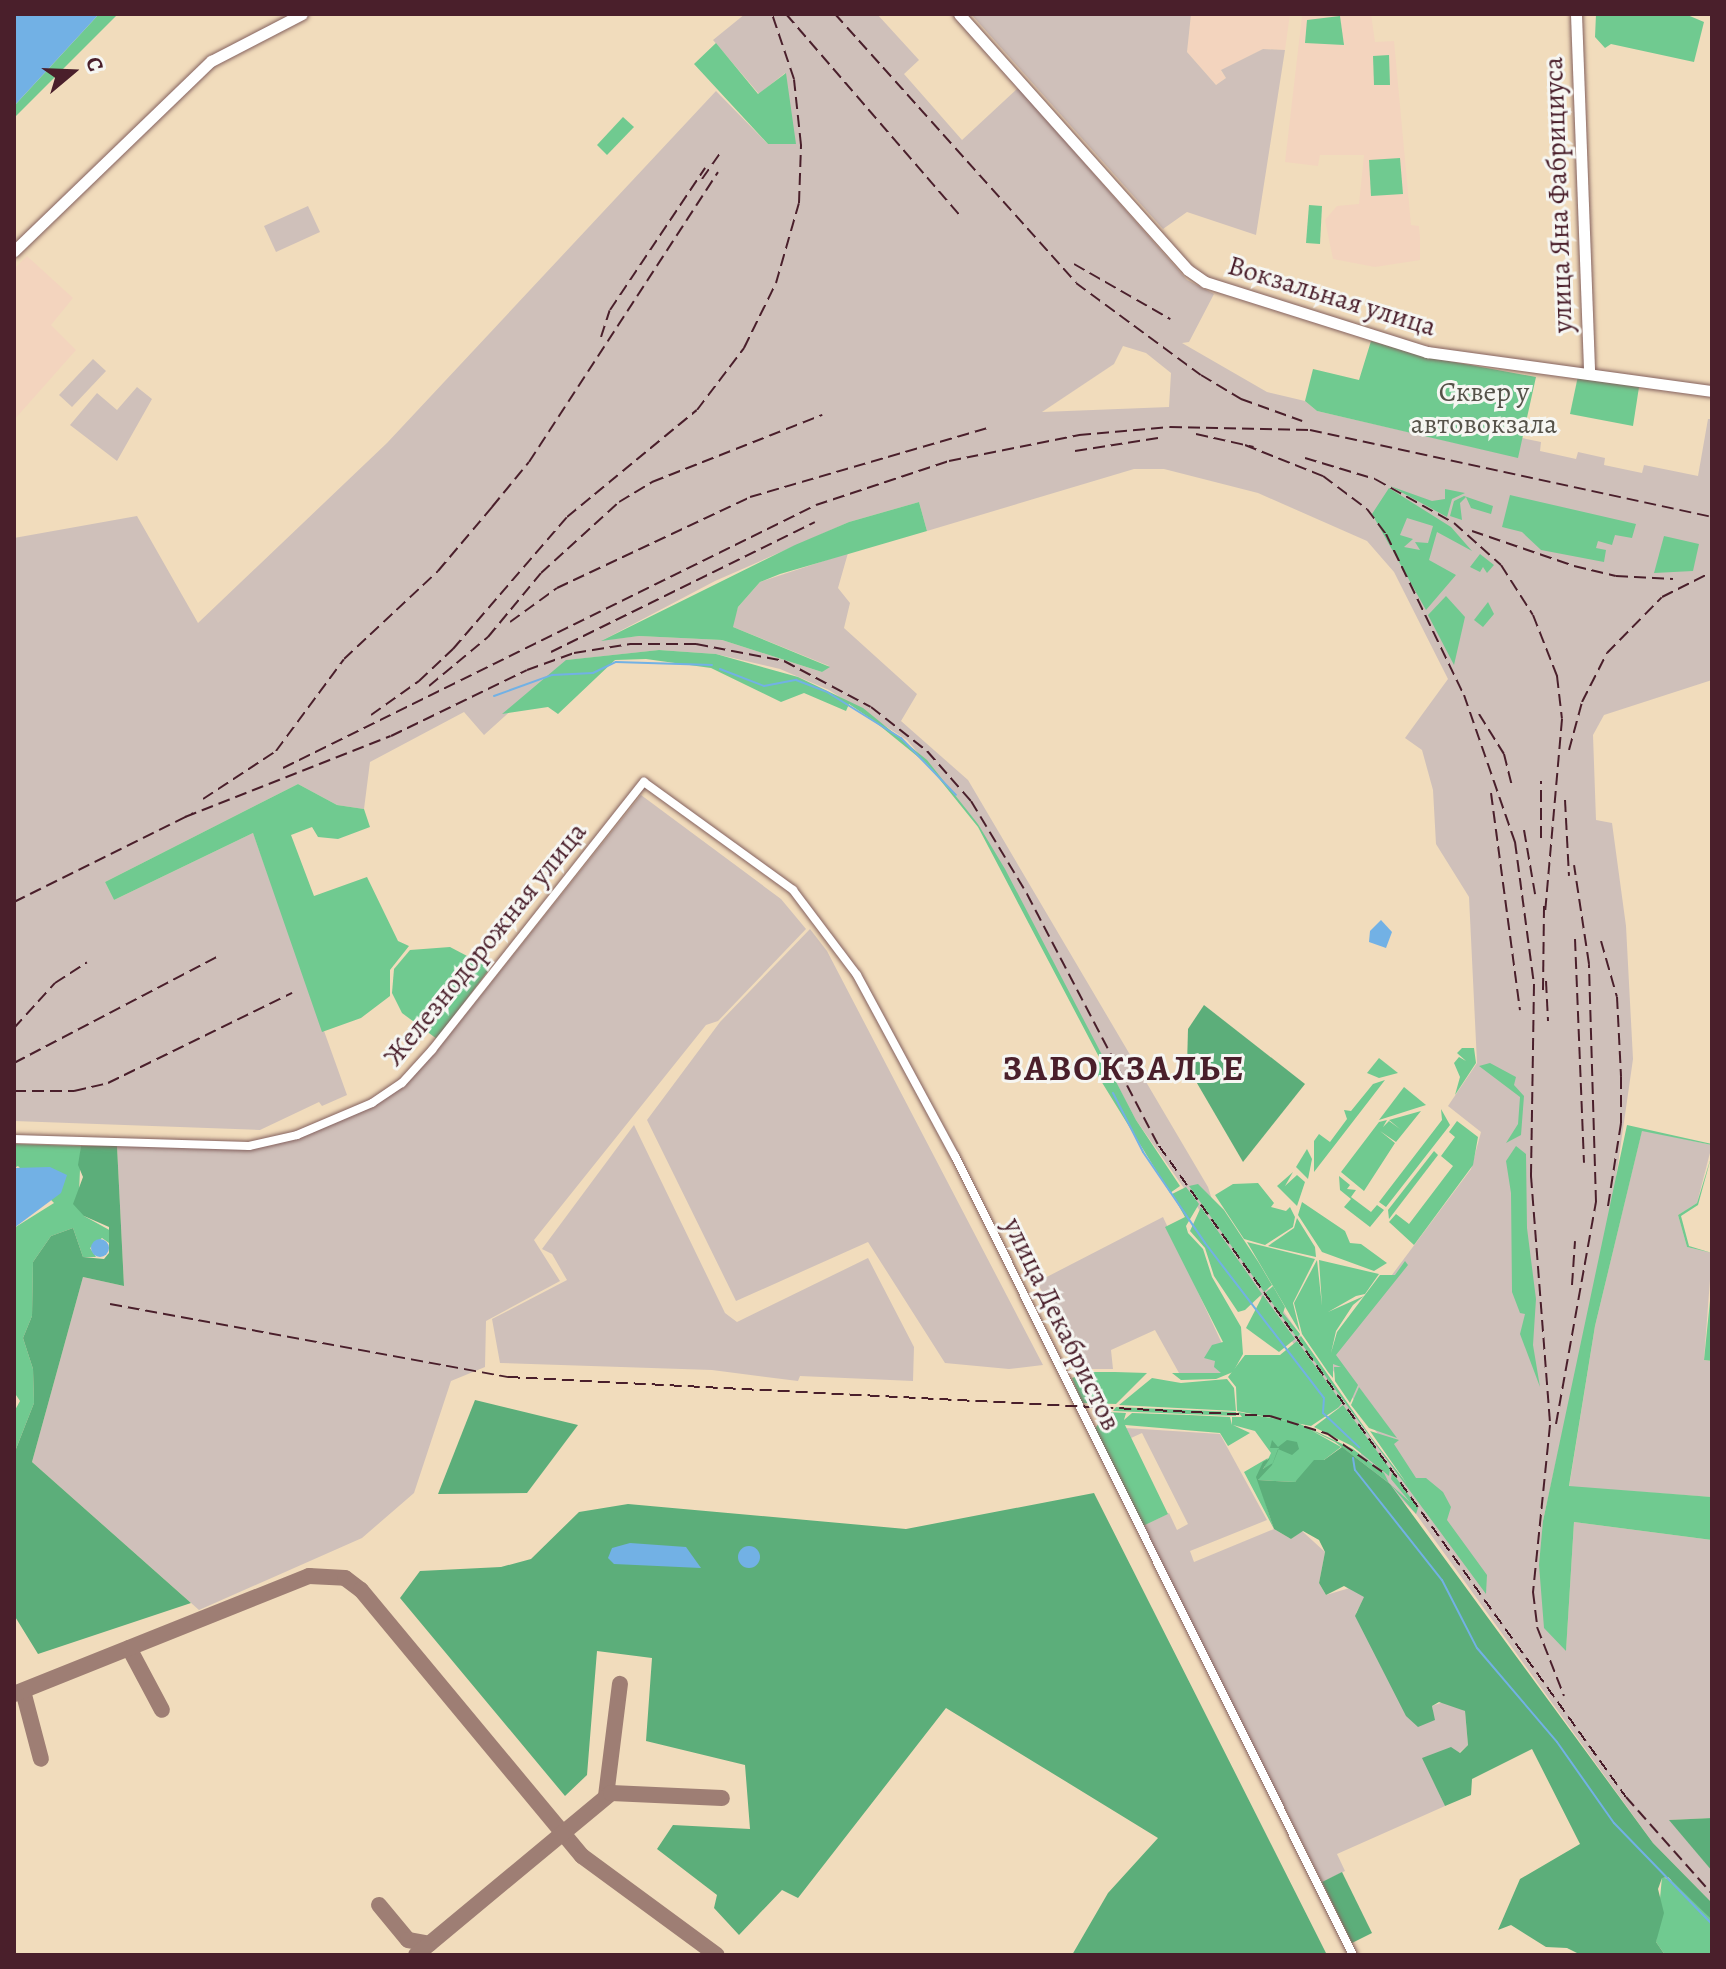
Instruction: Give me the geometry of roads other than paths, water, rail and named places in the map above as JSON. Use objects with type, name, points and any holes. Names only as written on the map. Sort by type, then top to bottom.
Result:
[{"type":"main road","points":[[14,251],[211,61],[302,14]]},
{"type":"main road","name":"Вокзальная улица","points":[[959,14],[1188,270],[1205,282],[1427,352],[1712,391]]},
{"type":"main road","name":"улица Яна Фабрициуса","points":[[1576,14],[1589,374]]},
{"type":"street","name":"Железнодорожная улица","points":[[14,1139],[249,1146],[297,1135],[372,1103],[402,1083],[432,1050],[644,782]]},
{"type":"street","name":"улица Декабристов","points":[[644,782],[793,890],[857,975],[955,1156],[1353,1955]]},
{"type":"water","points":[[14,14],[99,14],[14,106]]},
{"type":"water","points":[[1381,920],[1392,932],[1386,948],[1369,942],[1370,931]]},
{"type":"water","points":[[50,1167],[67,1175],[61,1193],[14,1228],[14,1168]]},
{"type":"water","points":[[96,1239],[104,1239],[109,1248],[107,1255],[96,1257],[91,1252],[91,1244]]},
{"type":"water","points":[[630,1543],[686,1547],[701,1568],[614,1564],[608,1558],[612,1548]]},
{"type":"water","points":[[749,1546],[757,1549],[760,1557],[757,1565],[749,1568],[741,1565],[738,1557],[741,1549]]},
{"type":"waterway","points":[[494,696],[552,675],[593,673],[616,662],[712,665]]},
{"type":"waterway","points":[[720,669],[764,686],[796,680],[827,692],[901,738],[956,795]]},
{"type":"waterway","points":[[1113,1093],[1143,1152],[1205,1243],[1324,1398],[1323,1413],[1359,1447]]},
{"type":"waterway","points":[[1353,1458],[1355,1470],[1442,1580],[1477,1648],[1557,1742],[1614,1823],[1712,1924]]},
{"type":"railway","points":[[371,715],[419,681],[453,649],[567,517],[697,410],[744,348],[776,283],[799,203],[801,145],[794,79],[772,14]]},
{"type":"railway","points":[[786,14],[962,218]]},
{"type":"railway","points":[[835,14],[1076,283],[1201,375],[1241,399],[1302,421]]},
{"type":"railway","points":[[702,179],[720,153]]},
{"type":"railway","points":[[601,337],[610,310],[705,168]]},
{"type":"railway","points":[[203,799],[276,751],[344,659],[438,571],[529,462],[718,172]]},
{"type":"railway","points":[[1074,264],[1170,319]]},
{"type":"railway","points":[[429,686],[488,637],[541,573],[619,502],[652,482],[822,415]]},
{"type":"railway","points":[[510,622],[557,588],[750,497],[991,427]]},
{"type":"railway","points":[[283,768],[816,505],[949,461],[1079,435],[1170,427],[1310,430],[1712,517]]},
{"type":"railway","points":[[1196,434],[1254,447]]},
{"type":"railway","points":[[1075,451],[1158,438]]},
{"type":"railway","points":[[1245,445],[1323,476],[1367,509],[1386,534],[1464,695],[1515,842],[1534,984],[1531,1176],[1550,1425],[1533,1592],[1537,1627],[1564,1696]]},
{"type":"railway","points":[[1305,458],[1375,479],[1454,523],[1501,565],[1533,615],[1557,676],[1562,719],[1545,915]]},
{"type":"railway","points":[[551,652],[815,522]]},
{"type":"railway","points":[[1472,531],[1574,566],[1616,576],[1673,579]]},
{"type":"railway","points":[[1569,750],[1582,702],[1607,653],[1662,597],[1712,572]]},
{"type":"railway","points":[[185,817],[391,736],[527,670],[574,653],[630,644],[696,644],[784,661],[871,707],[927,751],[971,801],[1027,894],[1159,1146],[1626,1797],[1712,1894]]},
{"type":"railway","points":[[1479,714],[1504,754],[1512,786]]},
{"type":"railway","points":[[1541,781],[1541,838]]},
{"type":"railway","points":[[1491,793],[1520,1010]]},
{"type":"railway","points":[[1565,800],[1569,876]]},
{"type":"railway","points":[[14,902],[193,813]]},
{"type":"railway","points":[[1524,830],[1535,894]]},
{"type":"railway","points":[[1556,1424],[1596,1202],[1589,964],[1574,865]]},
{"type":"railway","points":[[1543,990],[1544,906]]},
{"type":"railway","points":[[1575,939],[1584,1163]]},
{"type":"railway","points":[[1601,941],[1617,997],[1621,1077],[1621,1123],[1607,1212]]},
{"type":"railway","points":[[14,1063],[217,957]]},
{"type":"railway","points":[[14,1028],[55,983],[87,962]]},
{"type":"railway","points":[[1546,981],[1548,1021]]},
{"type":"railway","points":[[14,1091],[74,1091],[108,1083],[292,993]]},
{"type":"railway","points":[[1572,1285],[1575,1241]]},
{"type":"railway","points":[[110,1304],[508,1377],[1270,1416],[1328,1434],[1387,1475]]},
{"type":"district","name":"ЗАВОКЗАЛЬЕ","points":[[1124,1068]]},
{"type":"park label","name":"Сквер у автовокзала","points":[[1484,408]]}]
